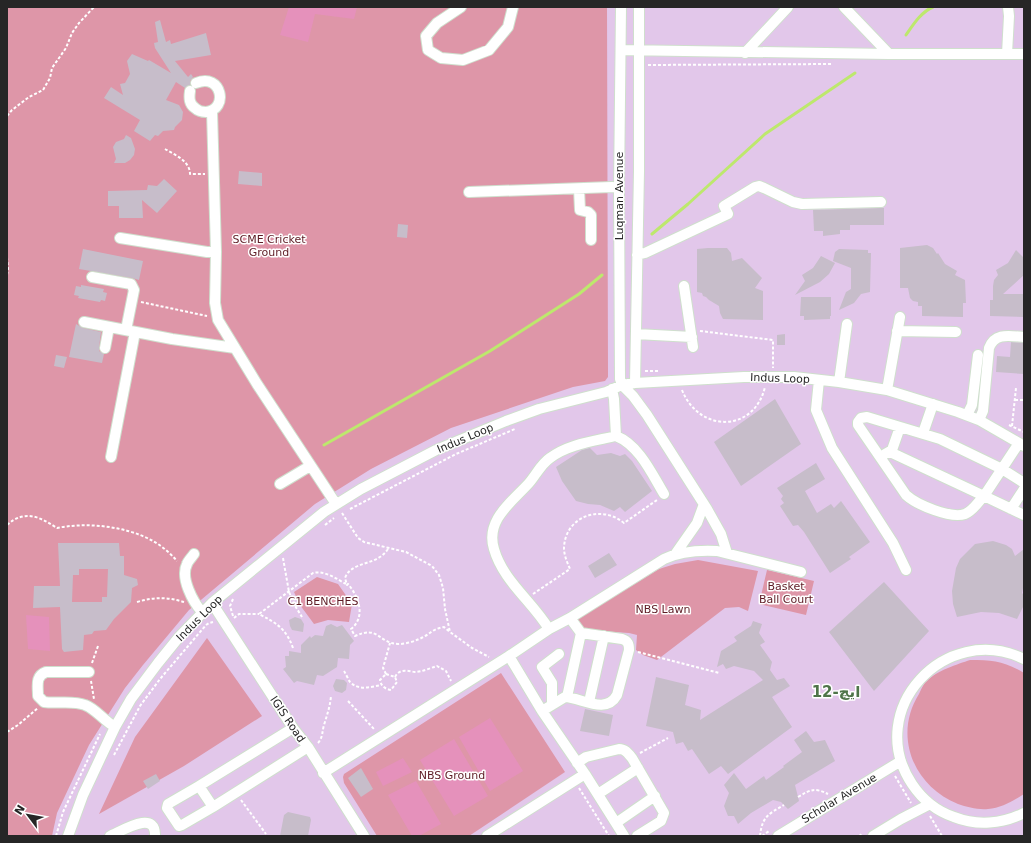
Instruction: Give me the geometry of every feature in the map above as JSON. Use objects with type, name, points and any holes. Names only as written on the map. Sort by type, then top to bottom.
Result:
[{"type":"street","points":[[461,7],[437,23],[426,36],[428,50],[441,58],[463,60],[489,50],[508,28],[513,7]]},
{"type":"street","name":"Luqman Avenue","points":[[621,7],[619,188],[620,379],[622,385]]},
{"type":"street","name":"Luqman Avenue","points":[[635,383],[639,7]]},
{"type":"street","points":[[745,53],[788,7]]},
{"type":"street","points":[[1007,54],[1008,7]]},
{"type":"street","points":[[847,8],[889,54]]},
{"type":"street","points":[[621,50],[745,53],[1024,54]]},
{"type":"street","points":[[212,111],[202,112],[194,108],[190,100],[193,87],[201,82],[210,82],[217,87],[220,96],[218,104],[212,111],[216,252],[215,303],[218,320],[310,466],[336,504]]},
{"type":"street","points":[[637,255],[645,253],[728,214],[724,206],[754,187],[759,186],[792,202],[802,204],[882,202]]},
{"type":"street","points":[[469,192],[619,188]]},
{"type":"street","points":[[579,189],[580,210],[588,212],[591,215],[591,240]]},
{"type":"street","points":[[120,238],[207,252],[216,252]]},
{"type":"street","points":[[92,277],[131,284],[134,290],[130,331],[111,457]]},
{"type":"street","points":[[636,334],[692,338],[684,286]]},
{"type":"street","points":[[887,390],[900,317]]},
{"type":"street","points":[[84,322],[172,339],[235,348]]},
{"type":"street","points":[[839,382],[848,324]]},
{"type":"street","points":[[105,348],[109,327]]},
{"type":"street","points":[[897,331],[956,332]]},
{"type":"street","points":[[979,420],[983,411],[989,348],[991,343],[994,339],[1002,336],[1024,337]]},
{"type":"street","points":[[967,415],[972,406],[978,355]]},
{"type":"street","name":"Indus Loop","points":[[68,836],[111,724],[200,610],[212,603],[324,512],[336,504],[361,489],[436,450],[506,421],[539,409],[622,385],[635,383],[744,377],[794,377],[839,382],[887,390],[967,415],[1022,444]]},
{"type":"street","points":[[820,380],[816,410],[832,448],[893,543],[906,570]]},
{"type":"street","points":[[622,385],[633,396],[647,415],[704,504],[721,534],[727,553]]},
{"type":"street","points":[[612,389],[616,436]]},
{"type":"street","points":[[923,433],[933,404]]},
{"type":"street","points":[[1022,444],[1002,469],[984,496],[972,510],[965,514],[946,513],[930,509],[915,502],[906,495],[858,425],[861,418],[867,417],[923,433],[1002,469],[1024,483]]},
{"type":"street","points":[[879,456],[890,452],[894,447],[900,427]]},
{"type":"street","points":[[549,629],[526,598],[506,575],[494,550],[492,537],[504,507],[526,486],[540,467],[550,457],[567,449],[616,436],[622,438],[635,447],[664,494]]},
{"type":"street","points":[[890,452],[1024,515]]},
{"type":"street","points":[[280,484],[310,466]]},
{"type":"street","points":[[1011,509],[1024,489]]},
{"type":"street","points":[[676,554],[697,523],[704,504]]},
{"type":"street","points":[[323,773],[505,659],[549,629],[570,618],[664,559],[676,554],[706,550],[727,553],[801,572]]},
{"type":"street","points":[[194,554],[187,564],[184,573],[187,584],[200,610]]},
{"type":"street","name":"IGIS Road","points":[[212,603],[293,728],[311,746],[323,773],[364,836]]},
{"type":"street","points":[[542,710],[567,697],[605,705],[615,699],[629,650],[626,640],[581,633],[570,618]]},
{"type":"street","points":[[567,697],[581,633]]},
{"type":"street","points":[[589,702],[604,636]]},
{"type":"street","points":[[1024,659],[1001,651],[978,650],[961,653],[950,657],[930,669],[918,681],[911,691],[901,712],[898,735],[898,746],[901,761],[907,776],[927,805],[955,818],[978,823],[1001,821],[1024,813]]},
{"type":"street","points":[[552,704],[552,682],[542,667],[559,654]]},
{"type":"street","points":[[505,659],[542,710],[624,836]]},
{"type":"street","points":[[89,672],[42,673],[38,679],[38,696],[44,702],[79,703],[86,705],[111,724]]},
{"type":"street","points":[[293,728],[168,804],[167,808],[177,824],[180,826],[213,807],[311,746]]},
{"type":"street","points":[[577,763],[586,757],[619,749],[622,749],[632,758],[664,813],[661,821],[637,836]]},
{"type":"street","name":"Scholar Avenue","points":[[778,836],[901,761]]},
{"type":"street","points":[[598,794],[638,768]]},
{"type":"street","points":[[487,836],[585,774]]},
{"type":"street","points":[[199,786],[213,807]]},
{"type":"street","points":[[616,823],[655,796]]},
{"type":"street","points":[[873,836],[927,805]]},
{"type":"street","points":[[110,836],[143,822],[149,824],[153,828],[155,836]]},
{"type":"path","points":[[7,116],[12,110],[29,97],[43,90],[50,78],[52,68],[66,48],[72,33],[94,7]]},
{"type":"path","points":[[646,69],[648,65],[836,64]]},
{"type":"path","points":[[165,149],[187,163],[190,169],[190,174],[206,174],[206,167]]},
{"type":"path","points":[[7,257],[7,275]]},
{"type":"path","points":[[132,300],[208,316]]},
{"type":"path","points":[[692,338],[773,340],[772,370]]},
{"type":"path","points":[[645,365],[645,382]]},
{"type":"path","points":[[675,390],[682,390],[691,407],[699,414],[712,420],[726,422],[736,420],[753,410],[759,403],[766,384],[761,384]]},
{"type":"path","points":[[1012,426],[1016,388]]},
{"type":"path","points":[[1015,400],[1024,400]]},
{"type":"path","points":[[349,509],[456,454],[522,426]]},
{"type":"path","points":[[526,598],[570,569],[565,556],[564,547],[566,536],[577,521],[584,517],[600,513],[610,514],[619,518],[624,523],[664,494]]},
{"type":"path","points":[[324,526],[342,513],[358,538],[364,542],[406,552],[432,566],[439,575],[443,588],[444,609],[450,632]]},
{"type":"path","points":[[7,526],[14,519],[29,516],[42,519],[57,528],[66,526],[100,525],[117,529],[151,539],[169,553],[185,569]]},
{"type":"path","points":[[347,585],[345,578],[350,570],[356,566],[376,561],[388,548]]},
{"type":"path","points":[[277,561],[283,556],[289,592],[302,617]]},
{"type":"path","points":[[259,614],[308,576],[317,572],[332,577],[347,585],[348,584],[354,591],[358,600],[359,617],[357,624],[351,629],[355,636],[368,632],[374,632],[390,643],[405,643],[420,639],[437,628],[444,627],[489,658],[505,659]]},
{"type":"path","points":[[236,596],[231,602],[230,606],[231,612],[238,624]]},
{"type":"path","points":[[136,602],[147,599],[170,598],[200,610]]},
{"type":"path","points":[[234,618],[239,614],[259,614],[271,620],[283,629],[293,648]]},
{"type":"path","points":[[112,758],[140,706],[160,679],[206,625],[212,622],[215,623]]},
{"type":"path","points":[[390,643],[383,668],[386,674],[395,677]]},
{"type":"path","points":[[629,650],[719,673]]},
{"type":"path","points":[[344,671],[350,682],[359,686],[368,687],[381,685],[390,690],[396,682],[395,677],[399,672],[405,670],[415,672],[437,666],[446,671],[451,681]]},
{"type":"path","points":[[381,685],[380,680],[386,674]]},
{"type":"path","points":[[311,746],[322,738],[330,710],[331,696]]},
{"type":"path","points":[[348,701],[381,737]]},
{"type":"path","points":[[7,732],[18,725],[44,702]]},
{"type":"path","points":[[56,836],[63,812],[111,724]]},
{"type":"path","points":[[632,758],[668,738]]},
{"type":"path","points":[[577,785],[609,836]]},
{"type":"path","points":[[798,797],[813,789],[830,795],[835,801]]},
{"type":"path","points":[[236,793],[266,834]]},
{"type":"path","points":[[760,836],[762,825],[769,813],[784,805]]},
{"type":"path","points":[[927,805],[942,836]]},
{"type":"shaded area","points":[[7,7],[1024,7],[1024,836],[7,836]]},
{"type":"green space","name":"SCME Cricket Ground","points":[[7,7],[607,7],[608,377],[605,381],[573,387],[451,428],[371,469],[315,504],[189,610],[143,665],[125,688],[89,745],[57,813],[52,836],[7,836]]},
{"type":"green space","points":[[289,7],[357,7],[354,19],[315,14],[308,42],[280,35]]},
{"type":"green space","name":"NBS Lawn","points":[[698,560],[758,571],[748,611],[739,607],[725,608],[657,660],[643,655],[636,650],[637,635],[629,633],[585,630],[573,622],[659,569],[675,564]]},
{"type":"green space","name":"Basket Ball Court","points":[[767,570],[814,581],[806,615],[759,604]]},
{"type":"green space","name":"C1 BENCHES","points":[[317,577],[338,584],[352,604],[349,622],[328,620],[314,624],[300,605],[294,592]]},
{"type":"green space","points":[[26,615],[49,617],[50,651],[28,649]]},
{"type":"green space","points":[[207,638],[262,716],[184,766],[99,814],[135,737]]},
{"type":"green space","points":[[970,660],[998,662],[1024,673],[1024,794],[1007,804],[988,809],[980,809],[958,804],[942,796],[929,785],[919,772],[912,758],[908,742],[908,726],[911,710],[924,684],[931,677],[941,671]]},
{"type":"green space","name":"NBS Ground","points":[[501,673],[565,772],[469,836],[377,836],[344,783],[344,774]]},
{"type":"green space","points":[[490,718],[523,771],[490,791],[459,737]]},
{"type":"green space","points":[[454,739],[488,796],[454,816],[420,760]]},
{"type":"green space","points":[[403,758],[412,772],[383,786],[376,772]]},
{"type":"green space","points":[[416,781],[441,824],[419,836],[412,836],[388,795]]},
{"type":"building","points":[[160,20],[166,42],[170,40],[171,44],[206,33],[211,55],[175,61],[188,77],[191,74],[193,77],[190,81],[190,85],[185,88],[176,82],[166,100],[179,105],[183,112],[182,120],[174,130],[163,131],[158,136],[155,135],[150,141],[134,131],[140,120],[104,98],[111,87],[123,95],[120,84],[125,83],[130,74],[127,61],[132,54],[148,61],[149,60],[171,73],[155,48],[154,43],[158,42],[155,22]]},
{"type":"building","points":[[126,135],[131,138],[135,149],[134,155],[125,163],[114,163],[116,159],[113,147],[116,142],[124,139]]},
{"type":"building","points":[[239,171],[262,173],[262,186],[238,184]]},
{"type":"building","points":[[164,179],[177,191],[157,213],[142,200],[143,218],[119,218],[119,206],[108,206],[108,191],[147,190],[148,185],[157,186]]},
{"type":"building","points":[[884,208],[884,225],[850,225],[850,230],[840,230],[840,234],[823,236],[823,231],[814,231],[813,210]]},
{"type":"building","points":[[398,224],[408,225],[407,238],[397,237]]},
{"type":"building","points":[[927,245],[933,248],[937,254],[938,253],[945,264],[957,271],[955,275],[965,280],[966,303],[963,303],[963,317],[922,316],[922,306],[918,306],[918,302],[913,301],[910,298],[908,288],[900,288],[900,248]]},
{"type":"building","points":[[727,248],[731,253],[732,261],[742,258],[762,278],[755,288],[763,291],[763,320],[723,319],[719,306],[703,296],[702,293],[697,292],[697,249]]},
{"type":"building","points":[[83,249],[143,261],[139,280],[79,269]]},
{"type":"building","points":[[839,249],[868,250],[868,253],[871,253],[870,292],[861,294],[854,303],[839,310],[846,292],[851,289],[851,268],[833,261],[835,252]]},
{"type":"building","points":[[1016,250],[1024,258],[1024,275],[1003,294],[1024,294],[1024,317],[990,316],[990,300],[993,300],[994,280],[998,275],[996,270],[1008,263]]},
{"type":"building","points":[[821,256],[835,263],[829,274],[820,282],[795,295],[805,281],[802,275],[813,268]]},
{"type":"building","points":[[81,285],[104,289],[103,292],[107,293],[105,301],[101,300],[100,302],[78,298],[79,296],[74,295],[76,286],[81,287]]},
{"type":"building","points":[[801,297],[831,297],[830,319],[804,320],[804,316],[800,316]]},
{"type":"building","points":[[76,324],[83,328],[101,332],[99,351],[104,354],[102,363],[69,357]]},
{"type":"building","points":[[785,334],[785,345],[777,345],[777,335]]},
{"type":"building","points":[[1011,342],[1024,343],[1024,374],[996,372],[997,356],[1010,357]]},
{"type":"building","points":[[56,355],[67,357],[64,368],[54,366]]},
{"type":"building","points":[[775,399],[801,444],[741,486],[714,442]]},
{"type":"building","points":[[590,448],[597,455],[611,453],[620,456],[625,454],[632,461],[652,491],[625,512],[620,507],[614,511],[600,505],[576,501],[562,481],[556,467],[582,450]]},
{"type":"building","points":[[816,463],[825,479],[805,491],[817,513],[831,504],[834,508],[841,501],[870,542],[849,557],[851,559],[830,573],[804,532],[798,525],[793,526],[780,506],[784,503],[781,499],[783,496],[777,488]]},
{"type":"building","points":[[993,541],[1006,545],[1012,549],[1015,556],[1024,549],[1024,583],[1022,593],[1024,595],[1024,605],[1017,619],[999,613],[981,612],[957,617],[953,604],[952,591],[956,568],[960,559],[975,544]]},
{"type":"building","points":[[58,543],[119,543],[120,556],[124,556],[124,575],[137,579],[138,585],[132,588],[131,602],[114,619],[106,630],[94,631],[92,634],[84,635],[83,650],[64,652],[62,649],[60,607],[33,608],[34,586],[60,586]],"holes":[[[79,569],[108,569],[107,597],[102,597],[102,602],[72,602],[73,575],[79,575]]]},
{"type":"building","points":[[609,553],[617,565],[595,578],[588,566]]},
{"type":"building","points":[[884,582],[929,631],[874,691],[829,632]]},
{"type":"building","points":[[295,617],[301,619],[304,624],[303,632],[292,630],[289,620]]},
{"type":"building","points":[[753,621],[762,624],[759,633],[765,642],[760,645],[772,662],[770,670],[777,680],[784,678],[790,686],[772,697],[792,727],[728,774],[721,766],[709,774],[692,749],[688,751],[683,742],[676,744],[673,732],[646,726],[656,677],[689,685],[685,705],[701,710],[700,720],[763,680],[754,671],[734,666],[726,669],[723,664],[717,667],[721,651],[737,641],[734,637],[751,626]]},
{"type":"building","points":[[331,624],[337,627],[342,625],[354,641],[350,645],[349,659],[338,658],[337,667],[323,676],[317,675],[314,685],[297,681],[294,683],[283,669],[286,667],[285,656],[289,656],[289,651],[301,653],[301,645],[310,636],[311,638],[315,635],[323,636],[326,626]]},
{"type":"building","points":[[336,679],[344,680],[347,683],[346,690],[342,693],[335,691],[333,686]]},
{"type":"building","points":[[585,709],[613,715],[609,736],[580,731]]},
{"type":"building","points":[[806,731],[814,742],[825,740],[835,761],[795,785],[799,801],[788,809],[781,802],[773,800],[751,813],[738,824],[734,816],[728,816],[724,806],[729,793],[724,785],[734,773],[746,789],[764,776],[766,780],[802,752],[794,740]]},
{"type":"building","points":[[361,768],[373,789],[361,797],[348,778]]},
{"type":"building","points":[[156,774],[160,781],[148,789],[143,781]]},
{"type":"building","points":[[288,812],[310,817],[311,820],[308,836],[280,836],[284,815]]},
{"type":"waterway","points":[[906,35],[921,15],[933,7]]},
{"type":"waterway","points":[[652,234],[688,204],[765,134],[855,73]]},
{"type":"waterway","points":[[324,445],[490,351],[579,294],[602,275]]},
{"type":"district","name":"ایچ-12","points":[[836,692]]}]
